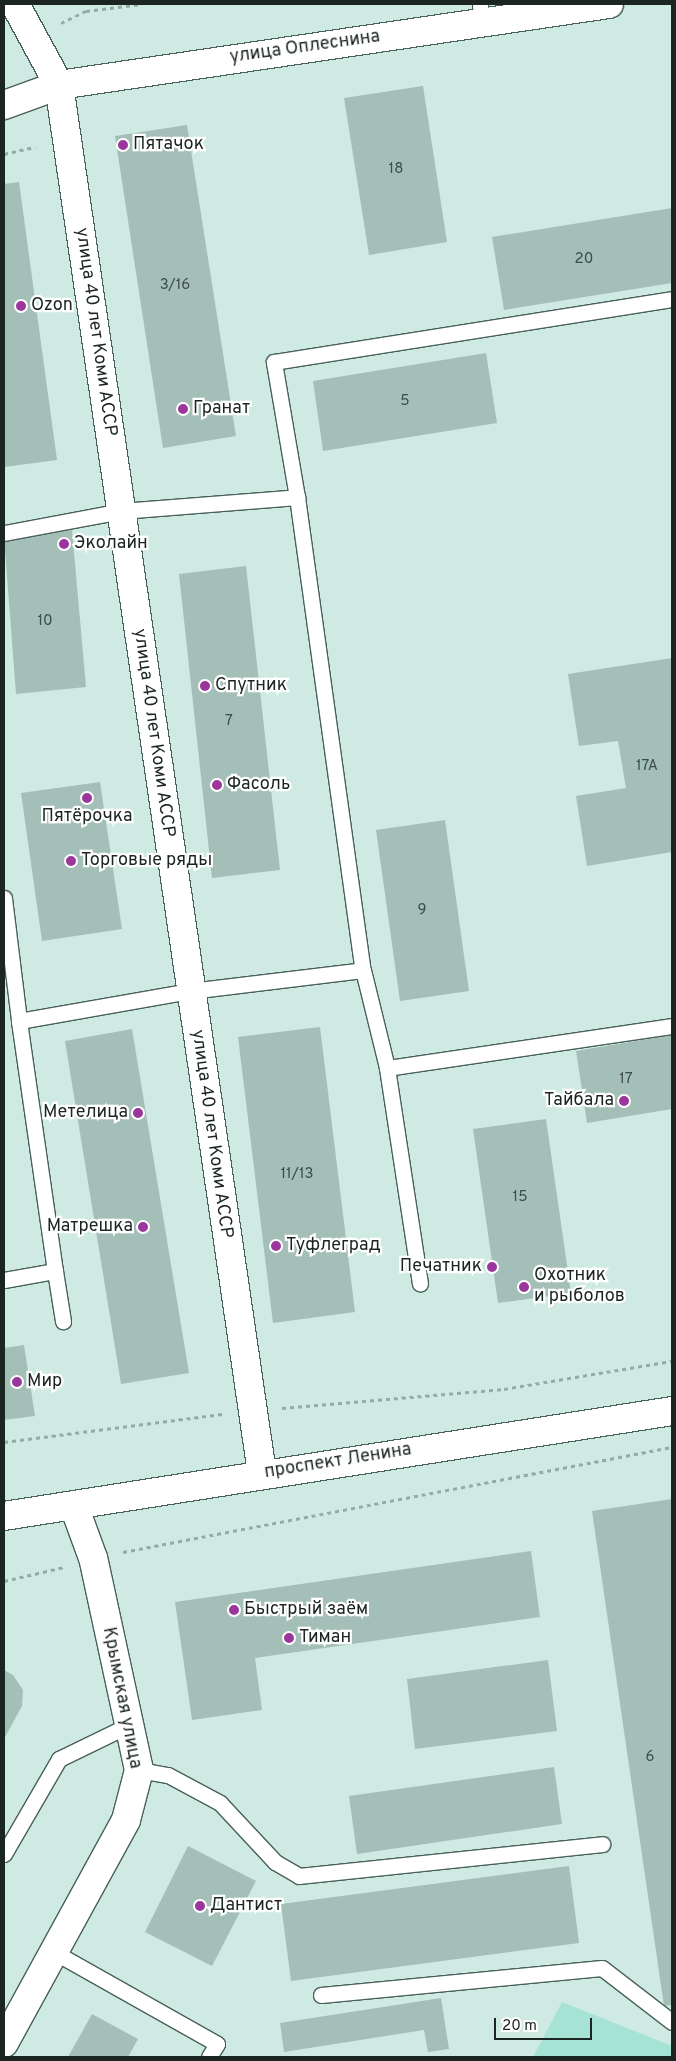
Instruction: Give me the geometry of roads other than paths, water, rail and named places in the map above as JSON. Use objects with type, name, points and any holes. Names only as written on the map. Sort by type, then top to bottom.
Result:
[{"type":"street","name":"улица 40 лет Коми АССР","points":[[14,4],[59,85],[262,1473]]},
{"type":"street","name":"улица Оплеснина","points":[[4,105],[59,85],[480,13],[609,4]]},
{"type":"street","name":"проспект Ленина","points":[[4,1516],[74,1506],[262,1473],[672,1411]]},
{"type":"street","name":"Крымская улица","points":[[4,2043],[126,1820],[139,1770],[127,1726],[93,1558],[74,1506]]},
{"type":"lane","points":[[420,1283],[387,1068],[363,970],[296,497],[274,362],[672,299]]},
{"type":"lane","points":[[4,533],[121,510],[296,497]]},
{"type":"lane","points":[[4,898],[19,1021],[54,1270],[63,1321]]},
{"type":"lane","points":[[19,1021],[190,991],[363,970]]},
{"type":"lane","points":[[387,1068],[672,1026]]},
{"type":"lane","points":[[4,1280],[54,1270]]},
{"type":"lane","points":[[4,1854],[59,1759],[127,1726]]},
{"type":"lane","points":[[139,1770],[168,1775],[220,1803],[275,1862],[299,1876],[602,1844]]},
{"type":"lane","points":[[54,1952],[216,2044],[209,2057]]},
{"type":"lane","points":[[321,1995],[602,1968],[672,2022]]},
{"type":"place","name":"Пятачок","points":[[123,145]]},
{"type":"place","name":"Ozon","points":[[21,306]]},
{"type":"place","name":"Гранат","points":[[183,409]]},
{"type":"place","name":"Эколайн","points":[[64,544]]},
{"type":"place","name":"Спутник","points":[[205,686]]},
{"type":"place","name":"Фасоль","points":[[217,785]]},
{"type":"place","name":"Пятёрочка","points":[[87,798]]},
{"type":"place","name":"Торговые ряды","points":[[71,861]]},
{"type":"place","name":"Тайбала","points":[[624,1101]]},
{"type":"place","name":"Метелица","points":[[138,1113]]},
{"type":"place","name":"Матрешка","points":[[143,1227]]},
{"type":"place","name":"Туфлеград","points":[[276,1246]]},
{"type":"place","name":"Печатник","points":[[492,1267]]},
{"type":"place","name":"Охотник и рыболов","points":[[524,1287]]},
{"type":"place","name":"Мир","points":[[17,1382]]},
{"type":"place","name":"Быстрый заём","points":[[234,1610]]},
{"type":"place","name":"Тиман","points":[[289,1638]]},
{"type":"place","name":"Дантист","points":[[200,1906]]}]
